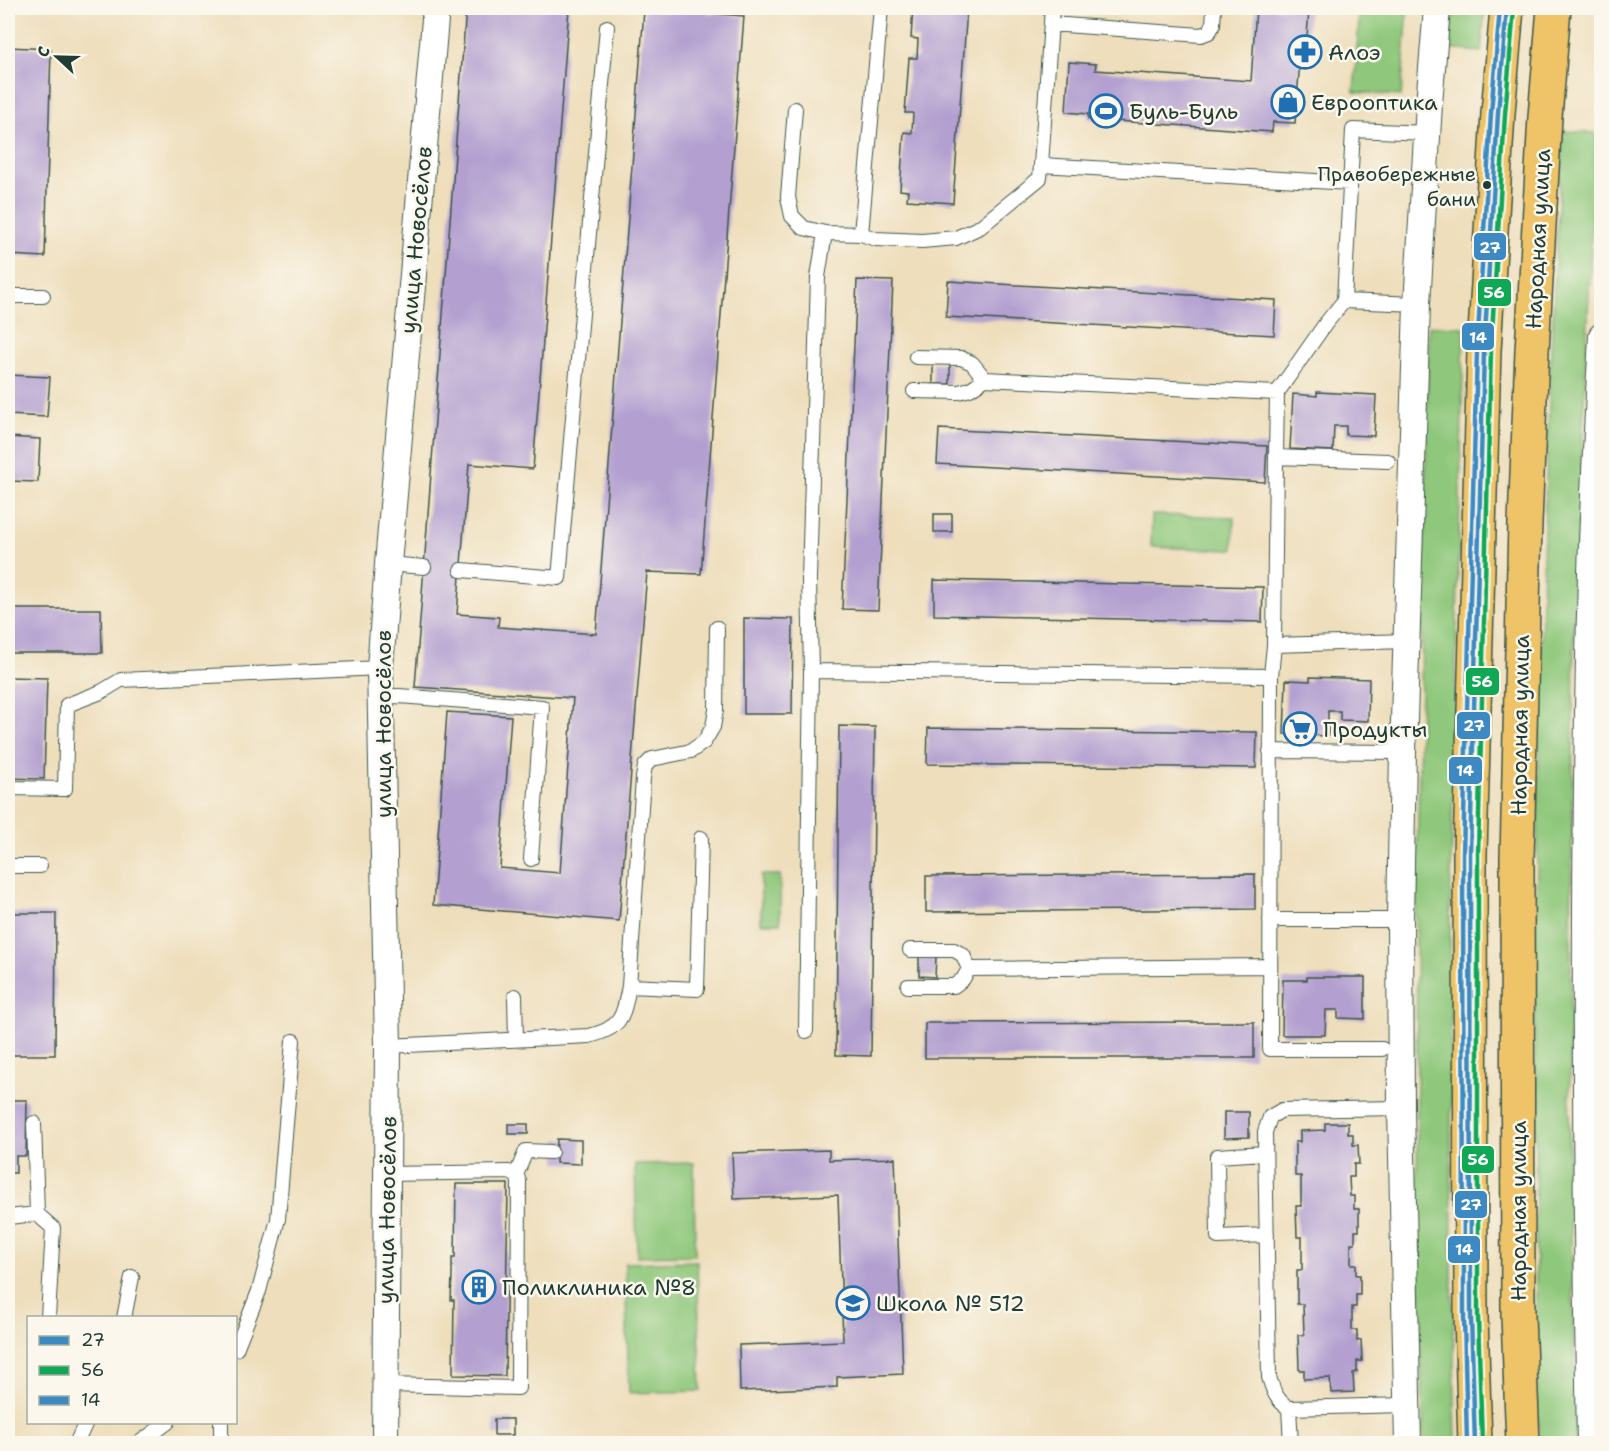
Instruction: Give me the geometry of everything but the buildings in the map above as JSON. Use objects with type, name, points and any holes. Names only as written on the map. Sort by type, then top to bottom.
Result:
[{"type":"main road","name":"Народная улица","points":[[1475,1443],[1471,1304],[1470,854],[1484,351],[1498,113],[1508,8]]},
{"type":"main road","name":"Народная улица","points":[[1522,1443],[1518,1316],[1517,858],[1531,374],[1545,117],[1554,8]]},
{"type":"street","name":"улица Новосёлов","points":[[385,1443],[388,1046],[380,668],[436,8]]},
{"type":"street","points":[[1408,1443],[1401,1108],[1400,920],[1403,752],[1417,304],[1437,8]]},
{"type":"street","points":[[1590,1443],[1595,1280],[1594,744],[1602,336]]},
{"type":"lane","points":[[861,234],[880,8]]},
{"type":"lane","points":[[795,109],[788,197],[792,216],[804,228],[825,233],[861,234],[876,239],[922,241],[956,238],[981,227],[1040,178],[1052,8]]},
{"type":"lane","points":[[1051,24],[1201,35],[1209,32],[1213,25],[1214,8]]},
{"type":"lane","points":[[461,570],[559,578],[607,27]]},
{"type":"lane","points":[[1382,1049],[1270,1049],[1270,676],[1274,645],[1277,393],[1344,301],[1353,130],[1428,133]]},
{"type":"lane","points":[[1041,165],[1350,183]]},
{"type":"lane","points":[[806,1031],[810,672],[808,578],[818,277],[825,233]]},
{"type":"lane","points":[[8,296],[44,296]]},
{"type":"lane","points":[[1344,301],[1417,304]]},
{"type":"lane","points":[[916,357],[961,358],[972,363],[985,379]]},
{"type":"lane","points":[[914,391],[960,392],[970,389],[985,379],[1277,393]]},
{"type":"lane","points":[[1276,457],[1388,461]]},
{"type":"lane","points":[[388,564],[424,567]]},
{"type":"lane","points":[[388,1046],[589,1036],[606,1032],[618,1023],[625,1006],[629,986],[645,766],[652,759],[691,751],[704,742],[713,727],[716,710],[717,628]]},
{"type":"lane","points":[[1274,645],[1407,641]]},
{"type":"lane","points":[[8,788],[65,789],[67,705],[101,692],[121,680],[380,668]]},
{"type":"lane","points":[[810,672],[1270,676]]},
{"type":"lane","points":[[380,697],[399,696],[542,707],[531,859]]},
{"type":"lane","points":[[1270,751],[1403,752]]},
{"type":"lane","points":[[629,986],[697,989],[701,838]]},
{"type":"lane","points":[[8,866],[40,866]]},
{"type":"lane","points":[[1270,920],[1400,920]]},
{"type":"lane","points":[[910,950],[954,950],[963,955],[969,969]]},
{"type":"lane","points":[[969,969],[1270,966]]},
{"type":"lane","points":[[908,986],[954,986],[963,979],[969,969]]},
{"type":"lane","points":[[515,996],[516,1040]]},
{"type":"lane","points":[[237,1347],[259,1291],[278,1219],[293,1041]]},
{"type":"lane","points":[[1401,1108],[1282,1110],[1269,1117],[1265,1132],[1265,1153],[1269,1377],[1272,1390],[1281,1403],[1289,1408],[1406,1405]]},
{"type":"lane","points":[[34,1123],[37,1214],[53,1228],[48,1316]]},
{"type":"lane","points":[[385,1385],[518,1388],[519,1181],[516,1174],[526,1151],[551,1152]]},
{"type":"lane","points":[[1265,1153],[1217,1156],[1218,1237],[1267,1235]]},
{"type":"lane","points":[[387,1174],[509,1172],[516,1174]]},
{"type":"lane","points":[[8,1217],[37,1214]]},
{"type":"lane","points":[[123,1316],[132,1277]]},
{"type":"lane","points":[[1289,1408],[1291,1443]]},
{"type":"lane","points":[[76,1443],[85,1424]]},
{"type":"lane","points":[[138,1443],[165,1424]]},
{"type":"lane","points":[[221,1424],[221,1443]]},
{"type":"green space","points":[[1360,8],[1408,8],[1401,96],[1354,92]]},
{"type":"green space","points":[[1453,8],[1485,8],[1481,52],[1449,49]]},
{"type":"green space","points":[[1562,131],[1596,133],[1574,633],[1569,1162],[1577,1443],[1539,1444],[1536,1336],[1535,962],[1543,558]]},
{"type":"green space","points":[[1429,326],[1464,327],[1450,913],[1452,1273],[1456,1443],[1424,1444],[1418,1274],[1416,912]]},
{"type":"green space","points":[[1152,515],[1234,517],[1233,550],[1151,547]]},
{"type":"green space","points":[[761,875],[780,875],[780,923],[761,923]]},
{"type":"green space","points":[[694,1163],[695,1255],[637,1256],[635,1164]]},
{"type":"green space","points":[[697,1261],[701,1391],[629,1393],[625,1263]]},
{"type":"transit line","name":"14","points":[[1467,1444],[1464,1316],[1463,854],[1477,351],[1491,113],[1500,8]]},
{"type":"transit line","name":"27","points":[[1475,1444],[1471,1316],[1470,854],[1484,351],[1498,113],[1507,8]]},
{"type":"transit line","name":"56","points":[[1482,1444],[1478,1316],[1478,854],[1491,351],[1505,114],[1514,9]]},
{"type":"place","name":"Алоэ","points":[[1305,52]]},
{"type":"place","name":"Еврооптика","points":[[1288,102]]},
{"type":"place","name":"Буль-Буль","points":[[1106,111]]},
{"type":"place","name":"Правобережные бани","points":[[1487,185]]},
{"type":"place","name":"Продукты","points":[[1300,729]]},
{"type":"place","name":"Поликлиника №8","points":[[479,1287]]},
{"type":"place","name":"Школа № 512","points":[[853,1303]]}]
